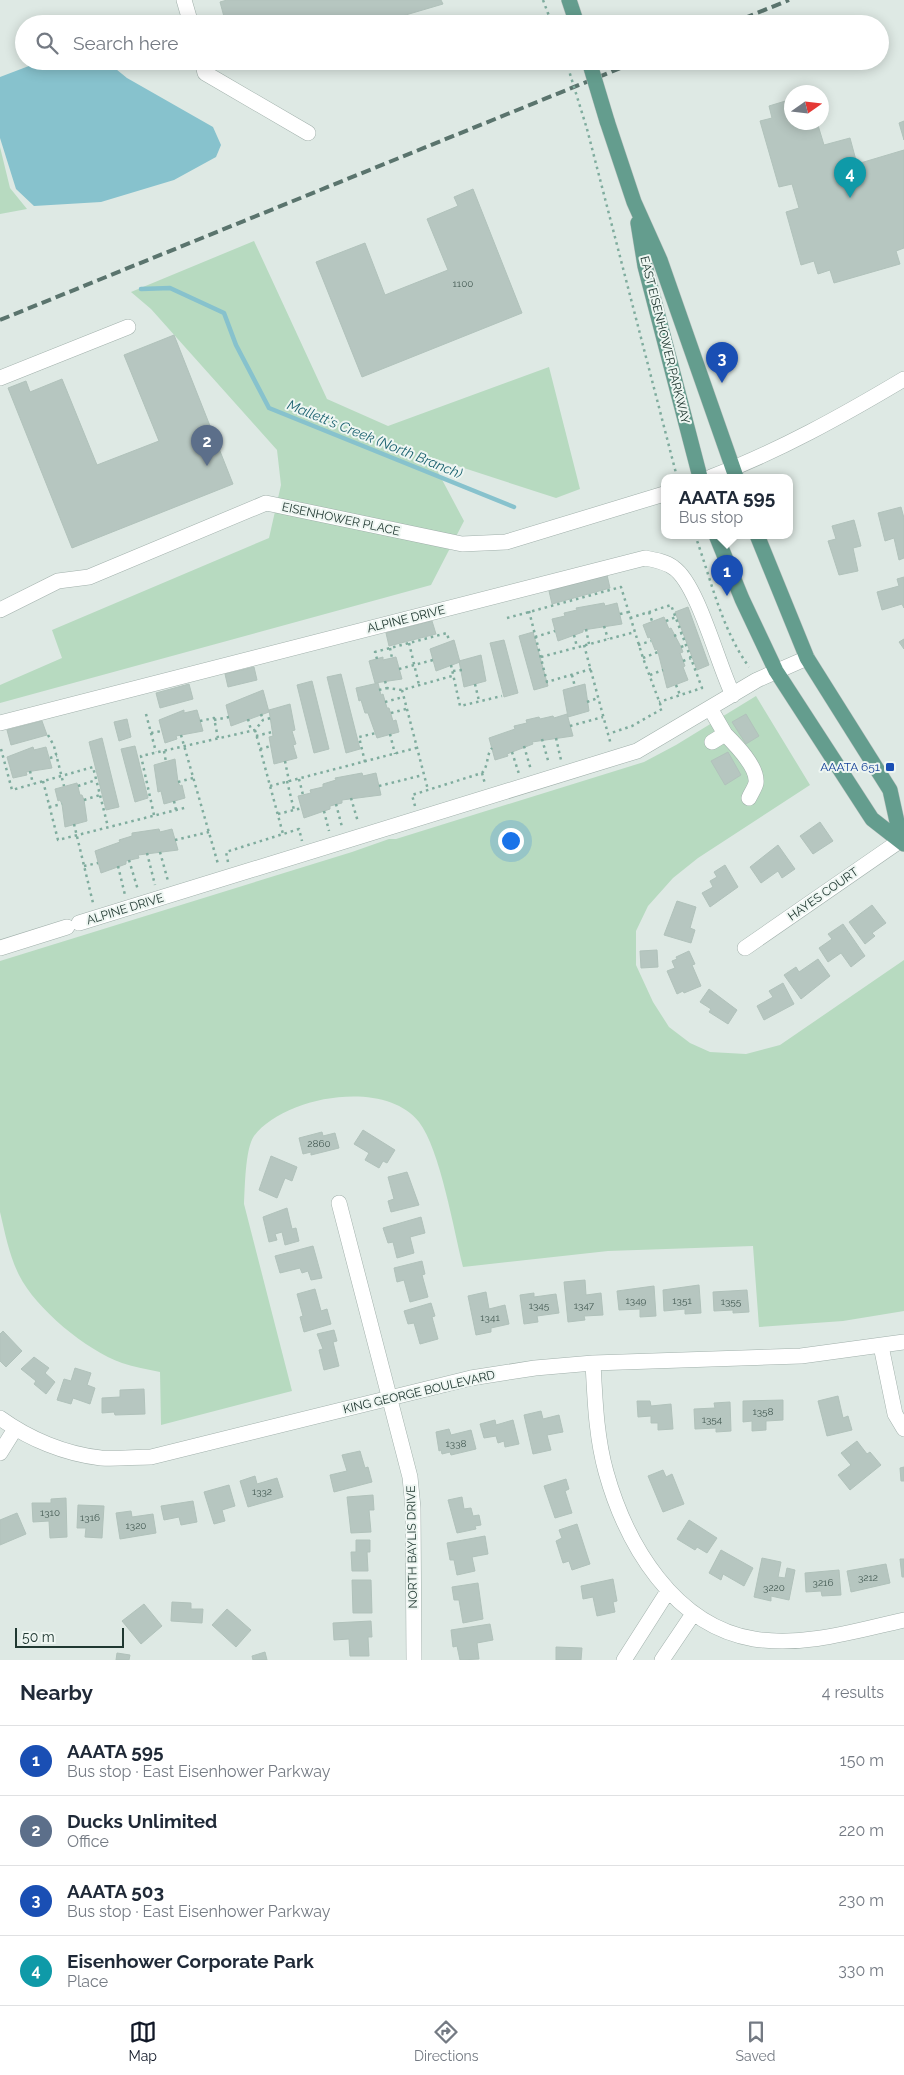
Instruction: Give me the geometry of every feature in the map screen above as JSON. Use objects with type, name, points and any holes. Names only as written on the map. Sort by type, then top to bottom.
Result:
[{"type":"main road","points":[[570,0],[574,15]]},
{"type":"main road","name":"EAST EISENHOWER PARKWAY","points":[[592,70],[634,202],[660,260],[735,473]]},
{"type":"main road","name":"EAST EISENHOWER PARKWAY","points":[[634,202],[644,266],[699,474]]},
{"type":"main road","points":[[718,539],[742,598],[776,671],[872,819],[903,841]]},
{"type":"main road","points":[[759,539],[807,658],[890,790],[903,841]]},
{"type":"street","points":[[184,0],[189,15]]},
{"type":"street","points":[[204,70],[205,73],[308,133]]},
{"type":"street","points":[[0,378],[128,327]]},
{"type":"street","points":[[735,473],[764,455],[853,409],[904,379]]},
{"type":"street","name":"EISENHOWER PLACE","points":[[0,610],[58,581],[89,577],[266,503],[462,544],[483,545],[506,542],[661,495]]},
{"type":"street","name":"ALPINE DRIVE","points":[[0,723],[645,558],[664,562],[676,569],[688,583],[724,677],[733,694]]},
{"type":"street","name":"ALPINE DRIVE","points":[[0,948],[637,751],[757,680],[807,658]]},
{"type":"street","points":[[710,708],[725,734],[735,743],[754,772],[756,783],[749,798]]},
{"type":"street","points":[[712,742],[725,734]]},
{"type":"street","name":"HAYES COURT","points":[[745,948],[903,841]]},
{"type":"street","name":"NORTH BAYLIS DRIVE","points":[[339,1203],[410,1477],[413,1508],[414,1660]]},
{"type":"street","name":"KING GEORGE BOULEVARD","points":[[0,1418],[15,1429],[60,1449],[93,1456],[151,1456],[471,1378],[535,1368],[593,1363],[801,1356],[904,1342]]},
{"type":"street","points":[[881,1346],[895,1414],[904,1429]]},
{"type":"street","points":[[593,1363],[596,1421],[606,1472],[628,1531],[668,1592],[693,1614],[728,1632],[755,1639],[793,1641],[821,1638],[904,1620]]},
{"type":"street","points":[[0,1453],[15,1429]]},
{"type":"street","points":[[624,1660],[668,1592]]},
{"type":"street","points":[[662,1660],[693,1614]]},
{"type":"path","points":[[543,0],[549,15]]},
{"type":"path","points":[[569,70],[587,129],[676,474]]},
{"type":"path","points":[[696,539],[736,647],[757,680]]},
{"type":"path","points":[[507,618],[621,587],[638,645],[662,709],[632,726],[608,734]]},
{"type":"path","points":[[630,618],[671,605],[702,688],[659,702]]},
{"type":"path","points":[[529,611],[548,682],[591,669]]},
{"type":"path","points":[[620,614],[629,612]]},
{"type":"path","points":[[650,612],[652,621]]},
{"type":"path","points":[[666,622],[676,617]]},
{"type":"path","points":[[604,626],[608,639]]},
{"type":"path","points":[[586,629],[589,644]]},
{"type":"path","points":[[536,637],[555,631]]},
{"type":"path","points":[[377,659],[375,652],[447,632],[450,641]]},
{"type":"path","points":[[541,657],[635,632]]},
{"type":"path","points":[[674,636],[682,633]]},
{"type":"path","points":[[574,635],[577,647]]},
{"type":"path","points":[[638,645],[651,641]]},
{"type":"path","points":[[409,643],[419,685]]},
{"type":"path","points":[[584,645],[611,747]]},
{"type":"path","points":[[681,647],[686,645]]},
{"type":"path","points":[[390,648],[392,658]]},
{"type":"path","points":[[643,658],[658,652]]},
{"type":"path","points":[[683,661],[691,658]]},
{"type":"path","points":[[399,669],[433,660]]},
{"type":"path","points":[[451,665],[460,706],[502,696]]},
{"type":"path","points":[[453,671],[462,670]]},
{"type":"path","points":[[650,675],[663,670]]},
{"type":"path","points":[[572,675],[575,687]]},
{"type":"path","points":[[379,690],[387,688],[402,690],[452,676]]},
{"type":"path","points":[[385,681],[387,688]]},
{"type":"path","points":[[475,684],[479,702]]},
{"type":"path","points":[[676,685],[680,695]]},
{"type":"path","points":[[402,690],[428,790]]},
{"type":"path","points":[[385,702],[403,697]]},
{"type":"path","points":[[587,702],[598,698]]},
{"type":"path","points":[[391,713],[406,709]]},
{"type":"path","points":[[146,714],[156,752]]},
{"type":"path","points":[[261,714],[262,720]]},
{"type":"path","points":[[200,721],[229,717]]},
{"type":"path","points":[[570,726],[603,717]]},
{"type":"path","points":[[154,815],[141,756],[253,730],[262,720],[271,718]]},
{"type":"path","points":[[248,719],[260,749],[283,834]]},
{"type":"path","points":[[214,720],[218,738]]},
{"type":"path","points":[[152,733],[162,731]]},
{"type":"path","points":[[256,736],[272,732]]},
{"type":"path","points":[[365,762],[359,737],[376,733]]},
{"type":"path","points":[[390,734],[395,754]]},
{"type":"path","points":[[48,735],[57,756],[64,786]]},
{"type":"path","points":[[181,735],[219,868]]},
{"type":"path","points":[[556,738],[562,762]]},
{"type":"path","points":[[542,739],[550,766]]},
{"type":"path","points":[[260,749],[271,746]]},
{"type":"path","points":[[524,746],[532,772]]},
{"type":"path","points":[[270,786],[416,748]]},
{"type":"path","points":[[415,807],[412,795],[482,773],[486,768],[489,752],[492,748]]},
{"type":"path","points":[[0,749],[12,790],[93,767],[108,827]]},
{"type":"path","points":[[164,750],[166,762]]},
{"type":"path","points":[[512,752],[519,776]]},
{"type":"path","points":[[50,758],[57,756]]},
{"type":"path","points":[[284,761],[294,810]]},
{"type":"path","points":[[6,768],[10,767]]},
{"type":"path","points":[[30,771],[34,784]]},
{"type":"path","points":[[482,773],[486,786]]},
{"type":"path","points":[[379,786],[424,775]]},
{"type":"path","points":[[178,782],[193,778]]},
{"type":"path","points":[[299,778],[303,795]]},
{"type":"path","points":[[78,786],[96,780]]},
{"type":"path","points":[[42,781],[58,840],[188,807]]},
{"type":"path","points":[[84,800],[100,795]]},
{"type":"path","points":[[351,798],[358,824]]},
{"type":"path","points":[[174,801],[176,810]]},
{"type":"path","points":[[49,807],[62,804]]},
{"type":"path","points":[[336,804],[343,828]]},
{"type":"path","points":[[278,814],[302,808]]},
{"type":"path","points":[[324,811],[330,832]]},
{"type":"path","points":[[74,824],[94,909]]},
{"type":"path","points":[[229,865],[226,852],[299,829]]},
{"type":"path","points":[[175,840],[209,832]]},
{"type":"path","points":[[160,852],[169,885]]},
{"type":"path","points":[[147,853],[156,889]]},
{"type":"path","points":[[129,860],[139,894]]},
{"type":"path","points":[[84,866],[98,863]]},
{"type":"path","points":[[118,866],[126,898]]},
{"type":"green space","points":[[0,147],[10,188],[27,209],[0,214]]},
{"type":"green space","points":[[254,241],[327,399],[388,426],[549,367],[580,489],[556,498],[430,457],[464,521],[431,585],[0,703],[0,685],[62,658],[52,630],[269,538],[281,485],[277,450],[151,309],[131,292]]},
{"type":"green space","points":[[756,696],[810,785],[698,858],[673,878],[648,906],[636,931],[636,965],[653,1002],[669,1027],[690,1043],[710,1052],[746,1054],[780,1045],[904,960],[904,1311],[843,1321],[759,1327],[753,1246],[608,1251],[463,1267],[440,1170],[427,1135],[419,1122],[403,1108],[383,1100],[360,1097],[335,1097],[310,1102],[268,1122],[254,1136],[247,1159],[244,1204],[292,1391],[161,1425],[160,1372],[122,1363],[108,1357],[93,1349],[63,1327],[27,1288],[13,1260],[0,1212],[0,961],[389,839],[396,839],[644,762],[676,745]]},
{"type":"water","points":[[18,70],[117,70],[127,78],[213,127],[221,145],[216,157],[174,180],[101,202],[34,206],[16,189],[0,138],[0,77]]},
{"type":"building","points":[[227,0],[441,0],[443,4],[406,15],[224,15],[220,2]]},
{"type":"building","points":[[784,101],[784,130],[819,130],[824,145],[850,138],[857,164],[904,150],[904,248],[896,251],[900,264],[834,283],[830,270],[818,274],[814,261],[801,265],[786,212],[799,208],[792,184],[779,187],[760,121],[772,118],[769,106]]},
{"type":"building","points":[[904,121],[904,140],[899,123]]},
{"type":"building","points":[[473,189],[522,313],[362,377],[316,262],[365,243],[385,295],[448,270],[427,219],[458,206],[454,197]]},
{"type":"building","points":[[174,335],[233,484],[72,548],[8,388],[26,381],[30,392],[62,379],[97,465],[159,441],[124,355]]},
{"type":"building","points":[[901,507],[904,518],[904,558],[899,560],[894,538],[885,541],[878,513]]},
{"type":"building","points":[[854,520],[861,546],[853,548],[858,571],[839,575],[828,541],[836,539],[832,526]]},
{"type":"building","points":[[607,575],[610,588],[552,604],[549,591]]},
{"type":"building","points":[[904,577],[904,608],[902,604],[882,610],[877,592],[899,586],[897,579]]},
{"type":"building","points":[[604,603],[605,606],[617,603],[622,624],[583,630],[583,632],[558,641],[552,619],[565,616],[564,613],[577,610],[576,608]]},
{"type":"building","points":[[688,607],[709,665],[697,670],[675,612]]},
{"type":"building","points":[[664,617],[683,652],[680,653],[688,680],[667,688],[657,649],[655,650],[650,637],[648,638],[643,625]]},
{"type":"building","points":[[432,621],[436,634],[389,646],[386,633]]},
{"type":"building","points":[[533,632],[548,686],[534,690],[519,636]]},
{"type":"building","points":[[904,639],[904,649],[899,642]]},
{"type":"building","points":[[454,640],[460,662],[436,671],[430,649]]},
{"type":"building","points":[[504,640],[518,693],[504,697],[490,643]]},
{"type":"building","points":[[481,655],[486,681],[464,687],[459,661]]},
{"type":"building","points":[[383,657],[383,660],[396,657],[402,679],[375,683],[369,661]]},
{"type":"building","points":[[254,667],[257,680],[228,687],[225,674]]},
{"type":"building","points":[[341,674],[360,749],[346,753],[327,677]]},
{"type":"building","points":[[312,681],[329,749],[314,753],[297,685]]},
{"type":"building","points":[[378,683],[381,695],[383,694],[393,721],[396,720],[399,732],[377,738],[368,713],[365,713],[361,700],[359,701],[356,688]]},
{"type":"building","points":[[189,684],[193,699],[160,708],[156,693]]},
{"type":"building","points":[[585,684],[589,711],[568,717],[563,690]]},
{"type":"building","points":[[263,690],[269,712],[231,726],[226,705]]},
{"type":"building","points":[[290,704],[295,730],[292,731],[296,744],[293,745],[297,758],[274,764],[269,737],[273,736],[269,710]]},
{"type":"building","points":[[184,710],[184,713],[197,710],[203,731],[176,736],[177,739],[165,743],[159,720]]},
{"type":"building","points":[[567,714],[573,736],[532,742],[533,744],[495,760],[489,738],[515,729],[514,726],[527,723],[526,720],[553,716],[554,718]]},
{"type":"building","points":[[746,714],[759,736],[746,744],[732,722]]},
{"type":"building","points":[[127,719],[131,737],[119,741],[114,722]]},
{"type":"building","points":[[42,721],[47,735],[11,745],[7,730]]},
{"type":"building","points":[[102,738],[119,807],[106,810],[89,742]]},
{"type":"building","points":[[135,746],[148,798],[135,802],[121,749]]},
{"type":"building","points":[[33,747],[34,750],[46,747],[52,768],[26,772],[27,775],[13,778],[7,757]]},
{"type":"building","points":[[728,752],[741,775],[725,785],[711,761]]},
{"type":"building","points":[[175,759],[178,782],[180,786],[182,785],[185,798],[164,804],[161,791],[158,792],[154,765]]},
{"type":"building","points":[[362,773],[363,776],[376,773],[381,795],[342,800],[342,803],[330,806],[330,809],[304,818],[298,796],[311,793],[310,790],[323,787],[323,784],[336,780],[335,778]]},
{"type":"building","points":[[77,783],[80,795],[82,795],[84,800],[87,821],[65,827],[62,804],[60,800],[58,801],[55,789]]},
{"type":"building","points":[[820,822],[833,841],[813,854],[800,836]]},
{"type":"building","points":[[159,829],[160,832],[172,829],[178,850],[138,855],[139,858],[126,861],[126,864],[101,873],[95,851],[120,842],[119,840],[132,836],[132,833]]},
{"type":"building","points":[[778,845],[795,869],[782,878],[778,871],[761,883],[750,867]]},
{"type":"building","points":[[725,865],[738,887],[710,907],[702,893],[713,887],[710,881],[717,877],[714,872]]},
{"type":"building","points":[[677,901],[696,907],[690,928],[695,930],[691,943],[664,935]]},
{"type":"building","points":[[872,905],[886,923],[872,933],[875,936],[865,944],[849,922]]},
{"type":"building","points":[[843,924],[865,956],[851,967],[841,953],[828,962],[819,948],[832,939],[828,934]]},
{"type":"building","points":[[657,950],[658,967],[641,968],[640,951]]},
{"type":"building","points":[[689,951],[695,964],[692,965],[701,986],[677,994],[667,971],[675,968],[672,961],[677,959],[676,957]]},
{"type":"building","points":[[818,959],[830,976],[801,999],[784,975],[796,967],[799,972]]},
{"type":"building","points":[[783,983],[794,1004],[764,1020],[757,1006],[773,997],[769,991]]},
{"type":"building","points":[[709,989],[737,1010],[728,1024],[709,1012],[711,1009],[700,1002]]},
{"type":"building","points":[[363,1130],[395,1150],[387,1163],[383,1161],[379,1168],[365,1160],[369,1153],[354,1144]]},
{"type":"building","points":[[322,1132],[323,1136],[335,1133],[339,1148],[311,1155],[311,1152],[303,1154],[299,1138]]},
{"type":"building","points":[[271,1156],[297,1167],[292,1181],[285,1178],[277,1198],[259,1190]]},
{"type":"building","points":[[407,1172],[419,1205],[391,1212],[388,1201],[394,1199],[388,1177]]},
{"type":"building","points":[[287,1208],[292,1229],[296,1228],[299,1241],[285,1245],[282,1232],[275,1234],[277,1240],[269,1242],[263,1217]]},
{"type":"building","points":[[421,1217],[425,1233],[410,1237],[414,1253],[397,1258],[393,1242],[388,1243],[383,1228]]},
{"type":"building","points":[[313,1246],[322,1278],[311,1280],[308,1271],[302,1273],[300,1268],[280,1273],[275,1256]]},
{"type":"building","points":[[422,1261],[425,1274],[422,1275],[428,1297],[410,1302],[404,1280],[397,1282],[394,1268]]},
{"type":"building","points":[[585,1280],[586,1295],[601,1293],[603,1315],[584,1316],[585,1320],[568,1322],[564,1282]]},
{"type":"building","points":[[699,1285],[701,1313],[685,1314],[685,1309],[664,1311],[663,1290]]},
{"type":"building","points":[[654,1286],[656,1316],[640,1317],[640,1309],[619,1310],[617,1291]]},
{"type":"building","points":[[315,1289],[321,1311],[327,1309],[331,1324],[304,1332],[300,1317],[303,1316],[297,1294]]},
{"type":"building","points":[[747,1290],[749,1312],[733,1313],[733,1310],[714,1311],[713,1292]]},
{"type":"building","points":[[486,1292],[489,1309],[505,1305],[509,1324],[491,1328],[491,1332],[476,1335],[468,1296]]},
{"type":"building","points":[[534,1293],[534,1297],[556,1294],[559,1313],[537,1316],[538,1322],[524,1324],[520,1295]]},
{"type":"building","points":[[431,1303],[435,1316],[432,1317],[438,1339],[420,1344],[414,1323],[408,1324],[404,1311]]},
{"type":"building","points":[[334,1330],[337,1341],[333,1342],[339,1366],[324,1370],[319,1350],[323,1349],[317,1334]]},
{"type":"building","points":[[3,1331],[22,1351],[6,1367],[0,1361],[0,1334]]},
{"type":"building","points":[[34,1357],[49,1368],[45,1373],[55,1382],[46,1394],[34,1384],[36,1381],[21,1369]]},
{"type":"building","points":[[75,1368],[91,1373],[87,1385],[95,1388],[90,1404],[73,1398],[71,1404],[57,1400],[64,1379],[71,1381]]},
{"type":"building","points":[[144,1389],[145,1414],[115,1415],[114,1412],[102,1413],[102,1398],[120,1397],[120,1390]]},
{"type":"building","points":[[838,1396],[843,1418],[848,1416],[852,1430],[827,1436],[818,1401]]},
{"type":"building","points":[[783,1400],[783,1420],[766,1421],[766,1430],[752,1431],[752,1421],[743,1422],[743,1401]]},
{"type":"building","points":[[637,1401],[650,1401],[651,1406],[671,1404],[673,1429],[658,1430],[658,1423],[651,1423],[651,1416],[638,1417]]},
{"type":"building","points":[[730,1402],[731,1431],[716,1432],[716,1428],[695,1429],[694,1409],[715,1408],[714,1403]]},
{"type":"building","points":[[541,1411],[543,1419],[559,1415],[563,1432],[547,1435],[551,1450],[533,1454],[524,1415]]},
{"type":"building","points":[[495,1420],[496,1425],[513,1420],[519,1444],[505,1447],[504,1441],[498,1443],[496,1436],[484,1438],[480,1424]]},
{"type":"building","points":[[449,1429],[451,1435],[471,1430],[476,1449],[451,1455],[450,1452],[442,1454],[441,1450],[439,1451],[436,1432]]},
{"type":"building","points":[[857,1441],[867,1454],[870,1452],[881,1465],[850,1490],[838,1475],[851,1465],[841,1453]]},
{"type":"building","points":[[360,1451],[365,1468],[368,1467],[372,1482],[334,1492],[330,1475],[347,1471],[342,1455]]},
{"type":"building","points":[[904,1467],[904,1481],[901,1481],[900,1468]]},
{"type":"building","points":[[663,1470],[666,1477],[672,1474],[684,1504],[663,1512],[648,1476]]},
{"type":"building","points":[[255,1476],[257,1484],[277,1478],[283,1497],[248,1507],[240,1481]]},
{"type":"building","points":[[566,1479],[569,1489],[565,1491],[572,1513],[555,1518],[544,1486]]},
{"type":"building","points":[[229,1485],[235,1506],[222,1510],[225,1521],[214,1524],[204,1492]]},
{"type":"building","points":[[373,1495],[374,1510],[369,1510],[371,1532],[351,1533],[347,1497]]},
{"type":"building","points":[[462,1497],[464,1509],[471,1508],[473,1516],[479,1515],[481,1525],[475,1526],[476,1529],[457,1533],[448,1500]]},
{"type":"building","points":[[66,1498],[67,1537],[50,1538],[49,1521],[33,1522],[32,1503],[51,1503],[51,1499]]},
{"type":"building","points":[[193,1501],[197,1522],[181,1525],[179,1517],[164,1520],[161,1506]]},
{"type":"building","points":[[78,1505],[104,1506],[102,1538],[85,1537],[86,1528],[77,1528]]},
{"type":"building","points":[[131,1511],[132,1517],[153,1514],[156,1533],[120,1539],[116,1513]]},
{"type":"building","points":[[17,1513],[26,1534],[0,1545],[0,1520]]},
{"type":"building","points":[[689,1520],[717,1538],[707,1553],[697,1547],[695,1550],[677,1539]]},
{"type":"building","points":[[577,1524],[590,1564],[572,1570],[569,1561],[563,1563],[556,1541],[562,1538],[559,1530]]},
{"type":"building","points":[[485,1536],[488,1554],[472,1557],[475,1571],[457,1575],[454,1560],[450,1560],[447,1543]]},
{"type":"building","points":[[356,1540],[370,1540],[370,1552],[367,1552],[368,1571],[352,1571],[351,1552],[356,1552]]},
{"type":"building","points":[[721,1550],[753,1568],[744,1586],[723,1574],[721,1580],[709,1573]]},
{"type":"building","points":[[762,1558],[781,1562],[778,1577],[785,1578],[787,1568],[795,1570],[789,1600],[771,1596],[771,1601],[754,1597]]},
{"type":"building","points":[[900,1559],[904,1559],[904,1577],[902,1577]]},
{"type":"building","points":[[886,1564],[890,1583],[851,1592],[847,1571]]},
{"type":"building","points":[[839,1570],[841,1595],[822,1596],[821,1591],[806,1592],[805,1573]]},
{"type":"building","points":[[613,1579],[617,1601],[613,1602],[615,1612],[597,1616],[593,1597],[583,1599],[581,1586]]},
{"type":"building","points":[[352,1580],[371,1580],[372,1613],[353,1613]]},
{"type":"building","points":[[478,1583],[483,1619],[463,1623],[459,1600],[454,1600],[452,1587]]},
{"type":"building","points":[[172,1602],[191,1603],[191,1609],[203,1609],[202,1623],[171,1621]]},
{"type":"building","points":[[144,1604],[162,1626],[141,1644],[122,1621]]},
{"type":"building","points":[[227,1609],[251,1630],[236,1647],[212,1625]]},
{"type":"building","points":[[371,1621],[372,1637],[368,1637],[369,1656],[350,1656],[349,1639],[334,1640],[333,1623]]},
{"type":"building","points":[[490,1624],[493,1640],[477,1643],[479,1659],[460,1660],[457,1646],[453,1647],[451,1630]]},
{"type":"building","points":[[556,1647],[582,1648],[581,1660],[556,1660]]},
{"type":"building","points":[[265,1652],[267,1660],[253,1660],[252,1656]]},
{"type":"building","points":[[117,1653],[130,1655],[129,1660],[116,1660]]},
{"type":"waterway","name":"Mallett's Creek (North Branch)","points":[[141,289],[170,288],[224,313],[236,345],[269,408],[514,507]]},
{"type":"railway","points":[[752,15],[789,0]]},
{"type":"railway","points":[[0,320],[616,70]]},
{"type":"place","name":"Eisenhower Corporate Park","points":[[850,198]]},
{"type":"place","name":"AAATA 503","points":[[722,383]]},
{"type":"place","name":"Ducks Unlimited","points":[[207,466]]},
{"type":"place","name":"AAATA 595","points":[[727,596]]},
{"type":"place","name":"AAATA 651","points":[[890,767]]}]
